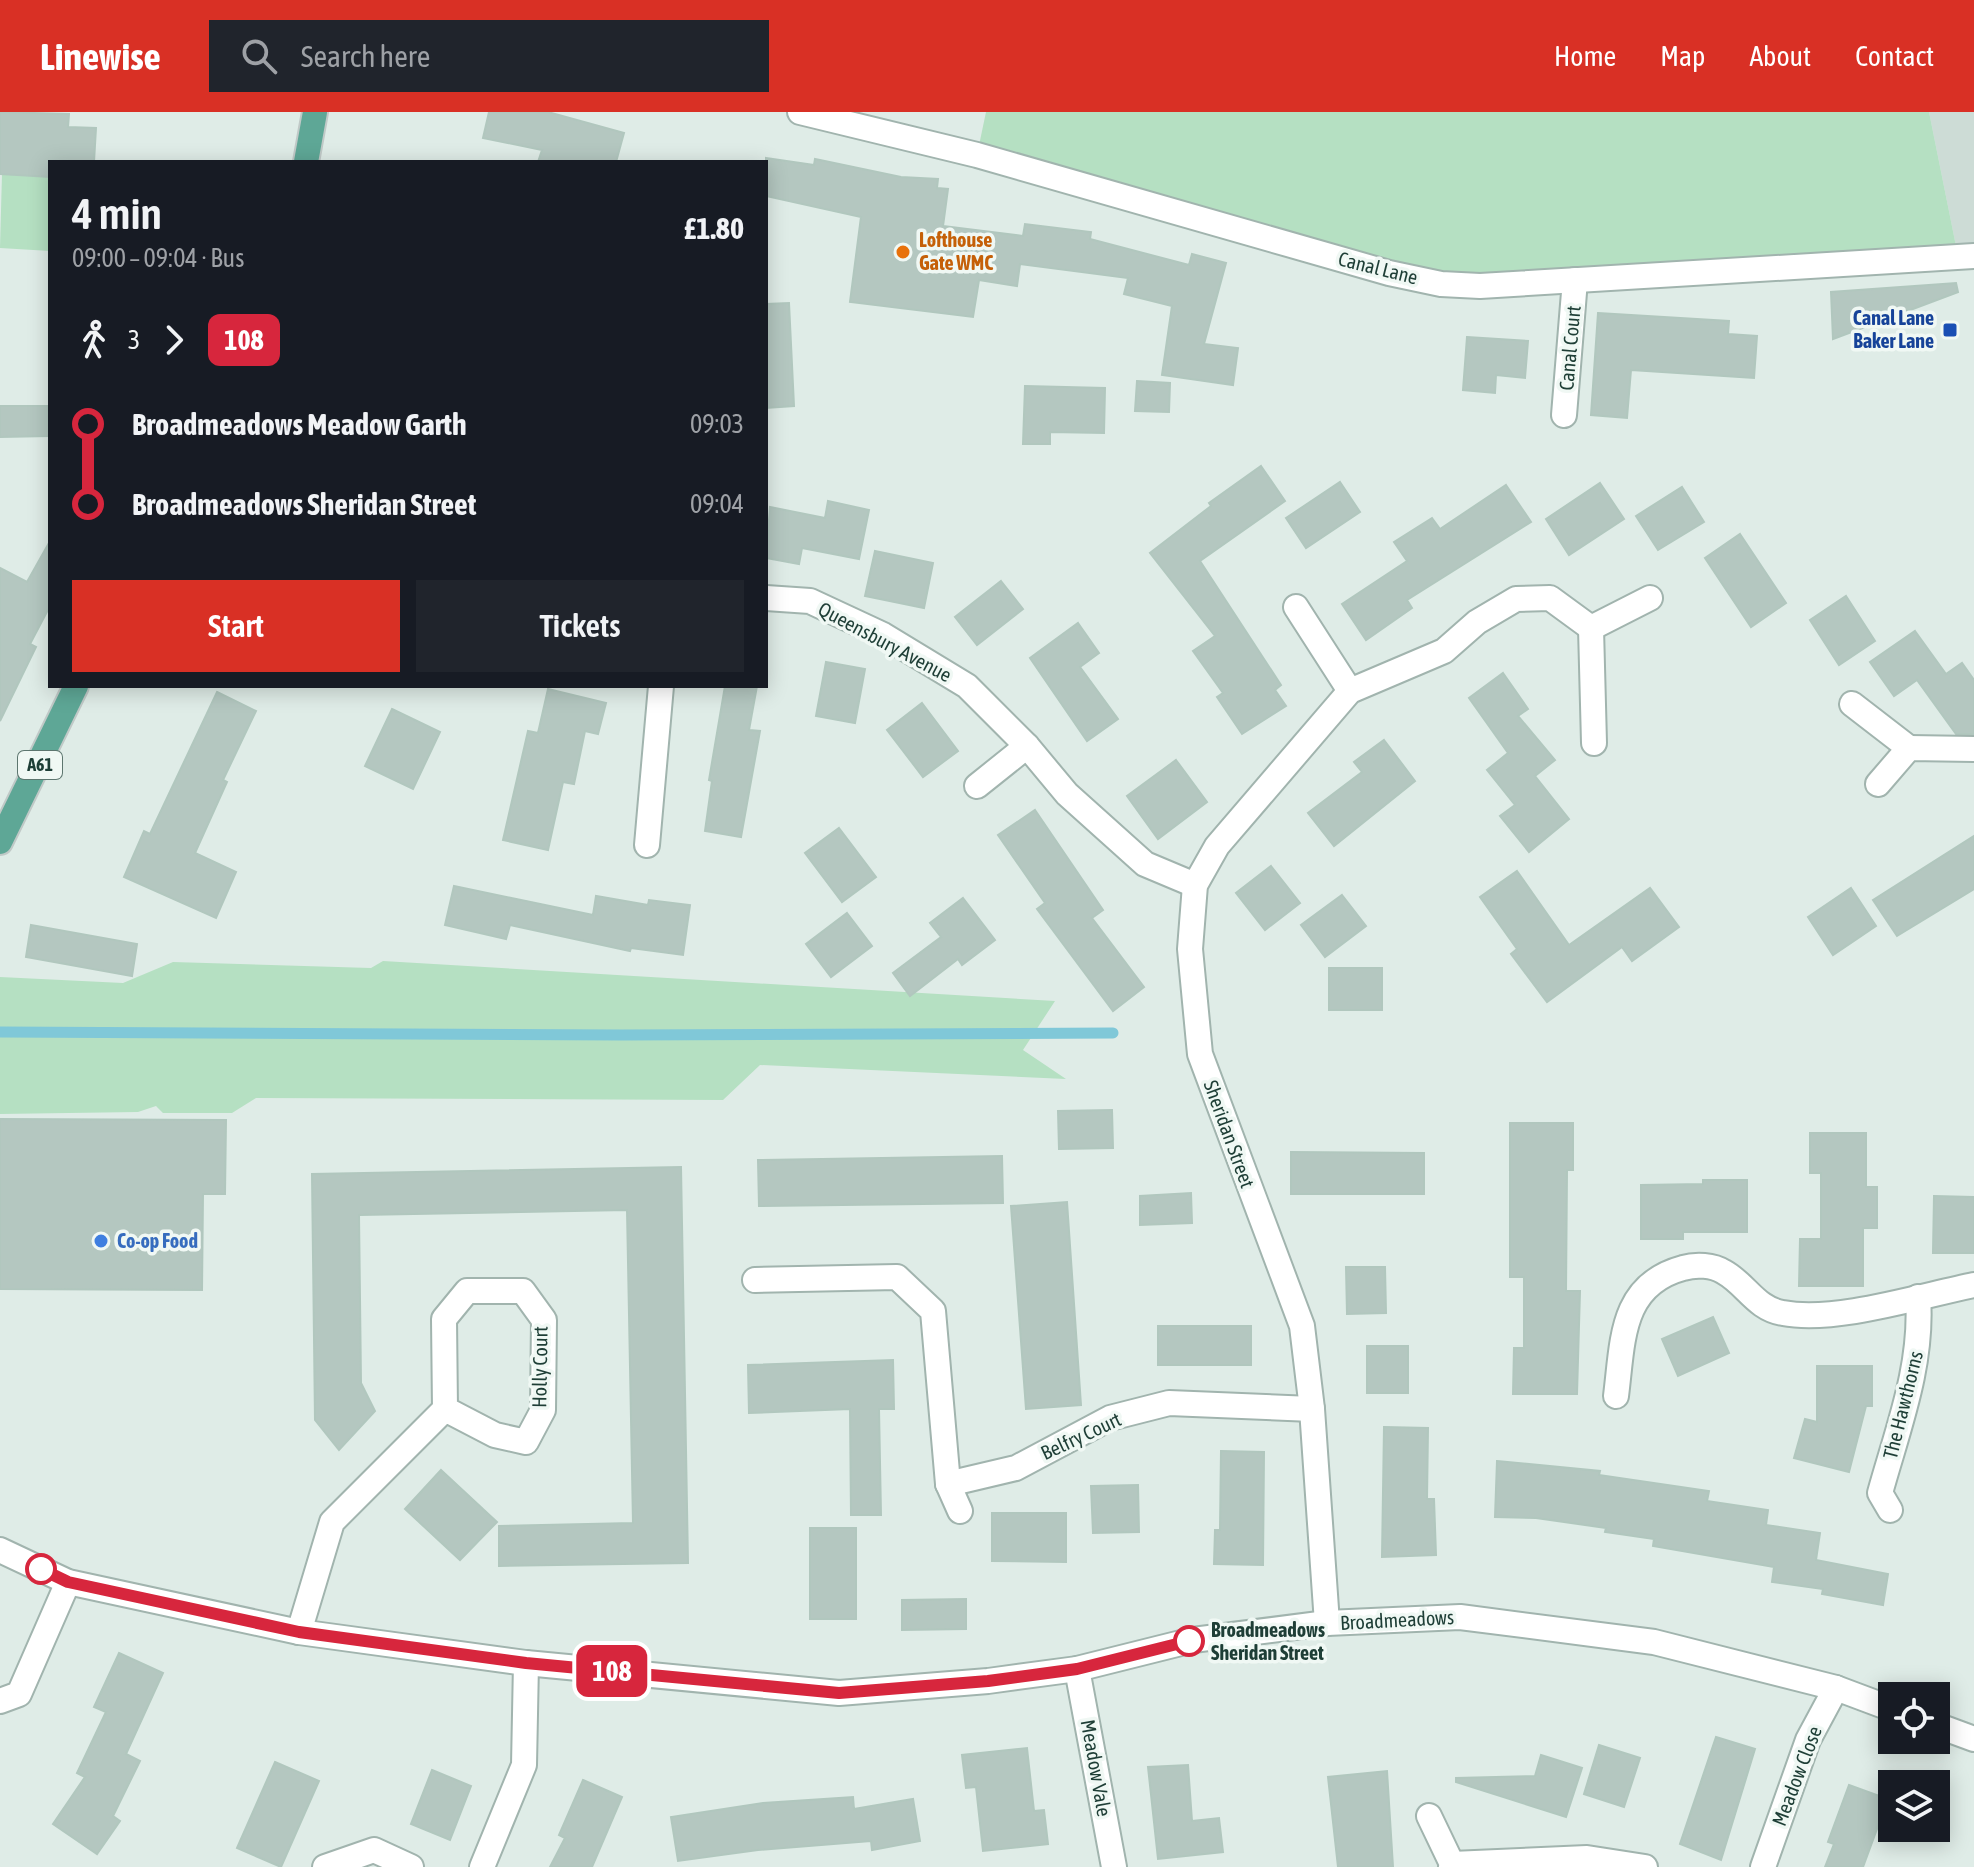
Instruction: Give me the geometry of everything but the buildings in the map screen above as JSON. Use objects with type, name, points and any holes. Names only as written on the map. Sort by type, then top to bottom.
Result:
[{"type":"main road","points":[[306,160],[315,112]]},
{"type":"main road","name":"A61","points":[[0,842],[75,688]]},
{"type":"street","name":"Canal Lane","points":[[800,112],[977,155],[1389,273],[1441,284],[1480,286],[1974,256]]},
{"type":"street","name":"Canal Court","points":[[1564,415],[1575,280]]},
{"type":"street","name":"Queensbury Avenue","points":[[768,598],[810,601],[883,635],[967,686],[1027,746],[1067,794],[1145,864],[1195,885]]},
{"type":"street","name":"Sheridan Street","points":[[1327,1623],[1312,1409],[1302,1326],[1200,1054],[1190,949],[1195,885],[1217,846],[1350,691],[1444,651],[1477,622],[1516,599],[1550,598],[1591,628]]},
{"type":"street","points":[[1594,743],[1591,628],[1650,598]]},
{"type":"street","points":[[1296,607],[1350,691]]},
{"type":"street","points":[[647,845],[661,688]]},
{"type":"street","points":[[1852,704],[1909,748],[1974,749]]},
{"type":"street","points":[[977,786],[1027,746]]},
{"type":"street","points":[[1878,784],[1909,748]]},
{"type":"street","points":[[1616,1396],[1625,1327],[1638,1293],[1667,1272],[1696,1264],[1724,1271],[1758,1303],[1780,1313],[1818,1317],[1974,1285]]},
{"type":"street","points":[[755,1280],[897,1277],[933,1311],[948,1484],[960,1511]]},
{"type":"street","name":"Holly Court","points":[[467,1291],[523,1291],[544,1320],[543,1410],[526,1442],[495,1435],[445,1409],[444,1319],[467,1291]]},
{"type":"street","name":"The Hawthorns","points":[[1890,1510],[1880,1493],[1916,1369],[1920,1328],[1918,1297]]},
{"type":"street","name":"Belfry Court","points":[[948,1484],[1016,1468],[1110,1418],[1169,1403],[1312,1409]]},
{"type":"street","points":[[299,1632],[332,1522],[445,1409]]},
{"type":"street","name":"Broadmeadows","points":[[0,1550],[68,1582],[299,1632],[526,1663],[839,1693],[988,1681],[1077,1669],[1193,1640],[1327,1623],[1460,1617],[1654,1642],[1836,1688],[1878,1704]]},
{"type":"street","points":[[0,1701],[19,1694],[68,1582]]},
{"type":"street","points":[[482,1867],[524,1765],[526,1663]]},
{"type":"street","name":"Meadow Vale","points":[[1077,1669],[1114,1867]]},
{"type":"street","name":"Meadow Close","points":[[1763,1867],[1808,1740],[1836,1688]]},
{"type":"street","points":[[1950,1730],[1974,1739]]},
{"type":"street","points":[[1429,1816],[1452,1865],[1587,1858],[1645,1867]]},
{"type":"street","points":[[325,1867],[374,1850],[411,1867]]},
{"type":"shaded area","points":[[1929,112],[1974,112],[1974,256],[1958,256]]},
{"type":"green space","points":[[986,112],[1929,112],[1958,256],[1480,286],[977,155]]},
{"type":"green space","points":[[2,174],[48,177],[48,251],[0,248]]},
{"type":"green space","points":[[383,961],[1055,1001],[1023,1050],[1066,1079],[760,1065],[723,1100],[256,1098],[232,1113],[163,1113],[156,1106],[138,1112],[0,1114],[0,977],[123,983],[173,962],[371,968]]},
{"type":"waterway","points":[[0,1032],[621,1035],[1113,1033]]},
{"type":"bus line","name":"108","points":[[41,1569],[68,1582],[299,1632],[526,1663],[839,1693],[988,1681],[1077,1669],[1189,1641]]},
{"type":"place","name":"Lofthouse Gate WMC","points":[[903,252]]},
{"type":"place","name":"Canal Lane Baker Lane","points":[[1950,330]]},
{"type":"place","name":"Co-op Food","points":[[101,1241]]},
{"type":"place","name":"Broadmeadows Sheridan Street","points":[[1189,1641]]}]
